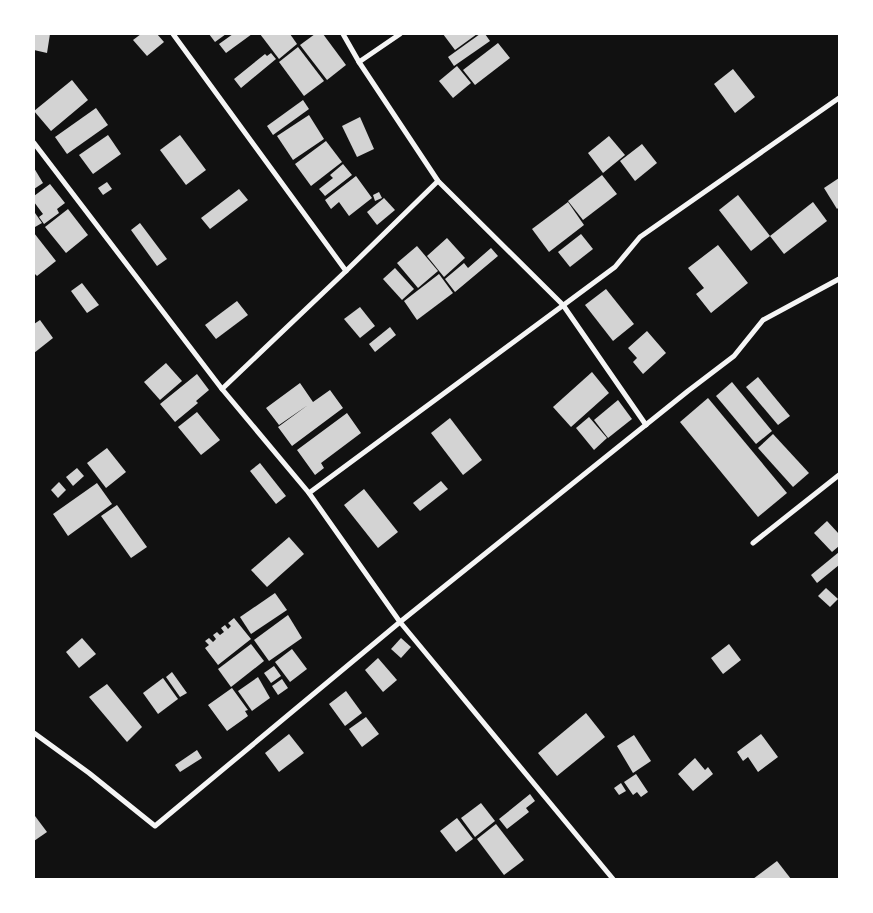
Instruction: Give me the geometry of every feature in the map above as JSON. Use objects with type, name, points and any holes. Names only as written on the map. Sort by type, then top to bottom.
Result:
[{"type":"street","points":[[172,34],[346,271]]},
{"type":"street","points":[[343,34],[359,62],[438,181],[563,305],[646,425]]},
{"type":"street","points":[[359,62],[400,34]]},
{"type":"street","points":[[309,493],[615,267],[640,237],[839,98]]},
{"type":"street","points":[[34,143],[222,389],[309,493],[400,622],[613,879]]},
{"type":"street","points":[[222,389],[438,181]]},
{"type":"street","points":[[34,733],[89,773],[155,826],[400,622],[734,356],[764,320],[839,279]]},
{"type":"street","points":[[753,543],[839,475]]},
{"type":"building","points":[[34,34],[50,34],[47,53],[34,50]]},
{"type":"building","points":[[141,34],[157,34],[164,42],[147,56],[133,40]]},
{"type":"building","points":[[209,34],[226,34],[215,42]]},
{"type":"building","points":[[233,34],[252,34],[226,53],[219,44]]},
{"type":"building","points":[[260,34],[290,34],[297,44],[279,59]]},
{"type":"building","points":[[315,34],[323,34],[346,65],[327,80],[300,45]]},
{"type":"building","points":[[443,34],[477,34],[455,50]]},
{"type":"building","points":[[480,34],[485,34],[490,41],[454,66],[448,57]]},
{"type":"building","points":[[498,43],[510,58],[475,85],[463,70]]},
{"type":"building","points":[[298,47],[324,81],[304,96],[279,62]]},
{"type":"building","points":[[271,53],[276,59],[241,88],[234,79],[265,54],[267,56]]},
{"type":"building","points":[[457,66],[471,83],[453,98],[439,81]]},
{"type":"building","points":[[733,69],[755,97],[735,113],[714,84]]},
{"type":"building","points":[[72,80],[88,100],[51,131],[34,111]]},
{"type":"building","points":[[303,100],[309,109],[273,135],[267,126]]},
{"type":"building","points":[[96,108],[108,125],[67,154],[55,137]]},
{"type":"building","points":[[309,115],[324,139],[293,160],[277,136]]},
{"type":"building","points":[[360,117],[374,149],[357,157],[342,126]]},
{"type":"building","points":[[108,135],[121,154],[93,174],[79,155]]},
{"type":"building","points":[[180,135],[206,170],[186,185],[160,150]]},
{"type":"building","points":[[609,136],[625,155],[603,173],[588,153]]},
{"type":"building","points":[[326,141],[342,162],[311,186],[295,164]]},
{"type":"building","points":[[642,144],[657,163],[635,181],[620,161]]},
{"type":"building","points":[[343,164],[352,175],[325,196],[319,189],[333,178],[330,175]]},
{"type":"building","points":[[34,168],[43,183],[34,189]]},
{"type":"building","points":[[602,175],[617,194],[583,220],[568,201]]},
{"type":"building","points":[[356,176],[372,198],[349,216],[339,202],[331,209],[325,200]]},
{"type":"building","points":[[839,178],[839,207],[837,209],[824,188]]},
{"type":"building","points":[[107,182],[112,189],[103,195],[98,188]]},
{"type":"building","points":[[50,184],[65,203],[57,209],[59,213],[44,224],[39,217],[43,214],[34,202],[34,196]]},
{"type":"building","points":[[239,189],[248,200],[210,229],[201,218]]},
{"type":"building","points":[[379,192],[382,198],[375,201],[373,195]]},
{"type":"building","points":[[738,195],[770,236],[751,251],[719,210]]},
{"type":"building","points":[[384,198],[395,210],[377,225],[367,212]]},
{"type":"building","points":[[568,202],[584,225],[549,252],[532,229]]},
{"type":"building","points":[[813,202],[827,221],[784,254],[770,236]]},
{"type":"building","points":[[68,209],[88,235],[66,253],[45,227]]},
{"type":"building","points":[[34,214],[42,223],[35,227]]},
{"type":"building","points":[[140,223],[167,259],[157,266],[131,230]]},
{"type":"building","points":[[34,233],[56,261],[37,276],[34,273]]},
{"type":"building","points":[[581,234],[593,249],[570,267],[558,252]]},
{"type":"building","points":[[447,238],[465,258],[444,277],[427,256]]},
{"type":"building","points":[[718,245],[748,283],[711,313],[696,294],[704,288],[688,268]]},
{"type":"building","points":[[417,246],[438,271],[418,288],[397,263]]},
{"type":"building","points":[[491,248],[498,256],[455,292],[445,279],[464,263],[468,268]]},
{"type":"building","points":[[395,268],[414,289],[402,300],[383,279]]},
{"type":"building","points":[[439,274],[453,293],[417,320],[404,301]]},
{"type":"building","points":[[82,283],[99,305],[87,313],[71,291]]},
{"type":"building","points":[[606,289],[634,324],[613,341],[585,305]]},
{"type":"building","points":[[237,301],[248,315],[216,339],[205,325]]},
{"type":"building","points":[[360,307],[375,326],[360,338],[344,319]]},
{"type":"building","points":[[40,320],[53,338],[34,353],[34,324]]},
{"type":"building","points":[[390,327],[396,335],[375,352],[369,344]]},
{"type":"building","points":[[647,331],[666,353],[643,374],[633,362],[637,358],[628,348]]},
{"type":"building","points":[[166,363],[182,381],[160,400],[144,382]]},
{"type":"building","points":[[592,372],[609,393],[571,427],[553,407]]},
{"type":"building","points":[[197,374],[209,390],[196,401],[198,403],[175,422],[160,404]]},
{"type":"building","points":[[758,377],[790,416],[778,425],[746,387]]},
{"type":"building","points":[[732,382],[772,431],[756,444],[716,396]]},
{"type":"building","points":[[300,383],[313,402],[330,390],[343,408],[292,446],[278,427],[308,405],[279,425],[266,408]]},
{"type":"building","points":[[708,398],[787,493],[758,517],[680,422]]},
{"type":"building","points":[[618,400],[632,419],[608,438],[594,420]]},
{"type":"building","points":[[197,412],[220,440],[201,455],[178,427]]},
{"type":"building","points":[[347,413],[361,433],[321,463],[324,468],[315,475],[297,450]]},
{"type":"building","points":[[589,417],[607,438],[594,450],[576,428]]},
{"type":"building","points":[[450,418],[482,460],[463,475],[431,433]]},
{"type":"building","points":[[773,434],[809,473],[793,487],[758,448]]},
{"type":"building","points":[[107,448],[126,472],[106,488],[87,463]]},
{"type":"building","points":[[260,463],[286,496],[276,504],[250,471]]},
{"type":"building","points":[[77,468],[84,476],[73,486],[66,477]]},
{"type":"building","points":[[441,481],[448,489],[420,511],[413,503]]},
{"type":"building","points":[[59,482],[66,490],[58,498],[51,490]]},
{"type":"building","points":[[97,483],[112,504],[68,536],[53,514]]},
{"type":"building","points":[[364,489],[398,532],[378,548],[344,505]]},
{"type":"building","points":[[117,505],[147,547],[131,558],[101,516]]},
{"type":"building","points":[[827,521],[839,534],[839,546],[832,552],[814,533]]},
{"type":"building","points":[[289,537],[304,554],[267,587],[251,570]]},
{"type":"building","points":[[839,552],[839,565],[817,583],[811,575]]},
{"type":"building","points":[[826,588],[838,599],[830,607],[818,596]]},
{"type":"building","points":[[275,593],[287,610],[251,634],[240,617]]},
{"type":"building","points":[[288,615],[302,638],[269,661],[254,640]]},
{"type":"building","points":[[234,618],[251,639],[218,665],[205,648],[209,645],[205,641],[209,638],[213,642],[216,639],[213,635],[217,632],[220,635],[224,632],[221,628],[225,625],[228,629],[231,626],[228,623]]},
{"type":"building","points":[[82,638],[96,654],[79,668],[66,652]]},
{"type":"building","points":[[401,638],[411,647],[401,658],[391,649]]},
{"type":"building","points":[[251,644],[264,661],[231,687],[218,669]]},
{"type":"building","points":[[729,644],[741,660],[723,674],[711,658]]},
{"type":"building","points":[[292,649],[307,669],[290,682],[275,662]]},
{"type":"building","points":[[378,658],[397,680],[383,692],[365,670]]},
{"type":"building","points":[[274,666],[281,676],[271,683],[264,673]]},
{"type":"building","points":[[172,672],[187,693],[180,697],[166,677]]},
{"type":"building","points":[[258,677],[270,698],[252,711],[238,691]]},
{"type":"building","points":[[163,678],[178,699],[158,714],[143,693]]},
{"type":"building","points":[[282,679],[288,688],[278,695],[272,686]]},
{"type":"building","points":[[107,684],[142,727],[127,742],[89,697]]},
{"type":"building","points":[[232,688],[248,710],[245,711],[248,716],[227,731],[208,705]]},
{"type":"building","points":[[346,691],[362,713],[345,726],[329,704]]},
{"type":"building","points":[[586,713],[605,737],[557,776],[538,753]]},
{"type":"building","points":[[366,717],[379,734],[362,747],[349,729]]},
{"type":"building","points":[[289,734],[304,753],[279,772],[265,753]]},
{"type":"building","points":[[761,734],[778,757],[758,772],[748,757],[743,761],[737,752]]},
{"type":"building","points":[[634,735],[651,761],[633,773],[617,746]]},
{"type":"building","points":[[197,750],[202,758],[180,772],[175,765]]},
{"type":"building","points":[[695,758],[705,770],[708,767],[713,774],[693,791],[678,774]]},
{"type":"building","points":[[636,774],[648,792],[641,797],[637,792],[633,795],[624,782]]},
{"type":"building","points":[[621,783],[626,791],[619,795],[614,788]]},
{"type":"building","points":[[530,794],[535,801],[526,808],[529,812],[507,829],[499,819]]},
{"type":"building","points":[[481,803],[495,821],[475,837],[461,818]]},
{"type":"building","points":[[34,817],[47,832],[34,841]]},
{"type":"building","points":[[457,818],[473,839],[456,852],[440,831]]},
{"type":"building","points":[[496,824],[524,860],[504,875],[477,839]]},
{"type":"building","points":[[777,861],[791,879],[753,879]]}]
